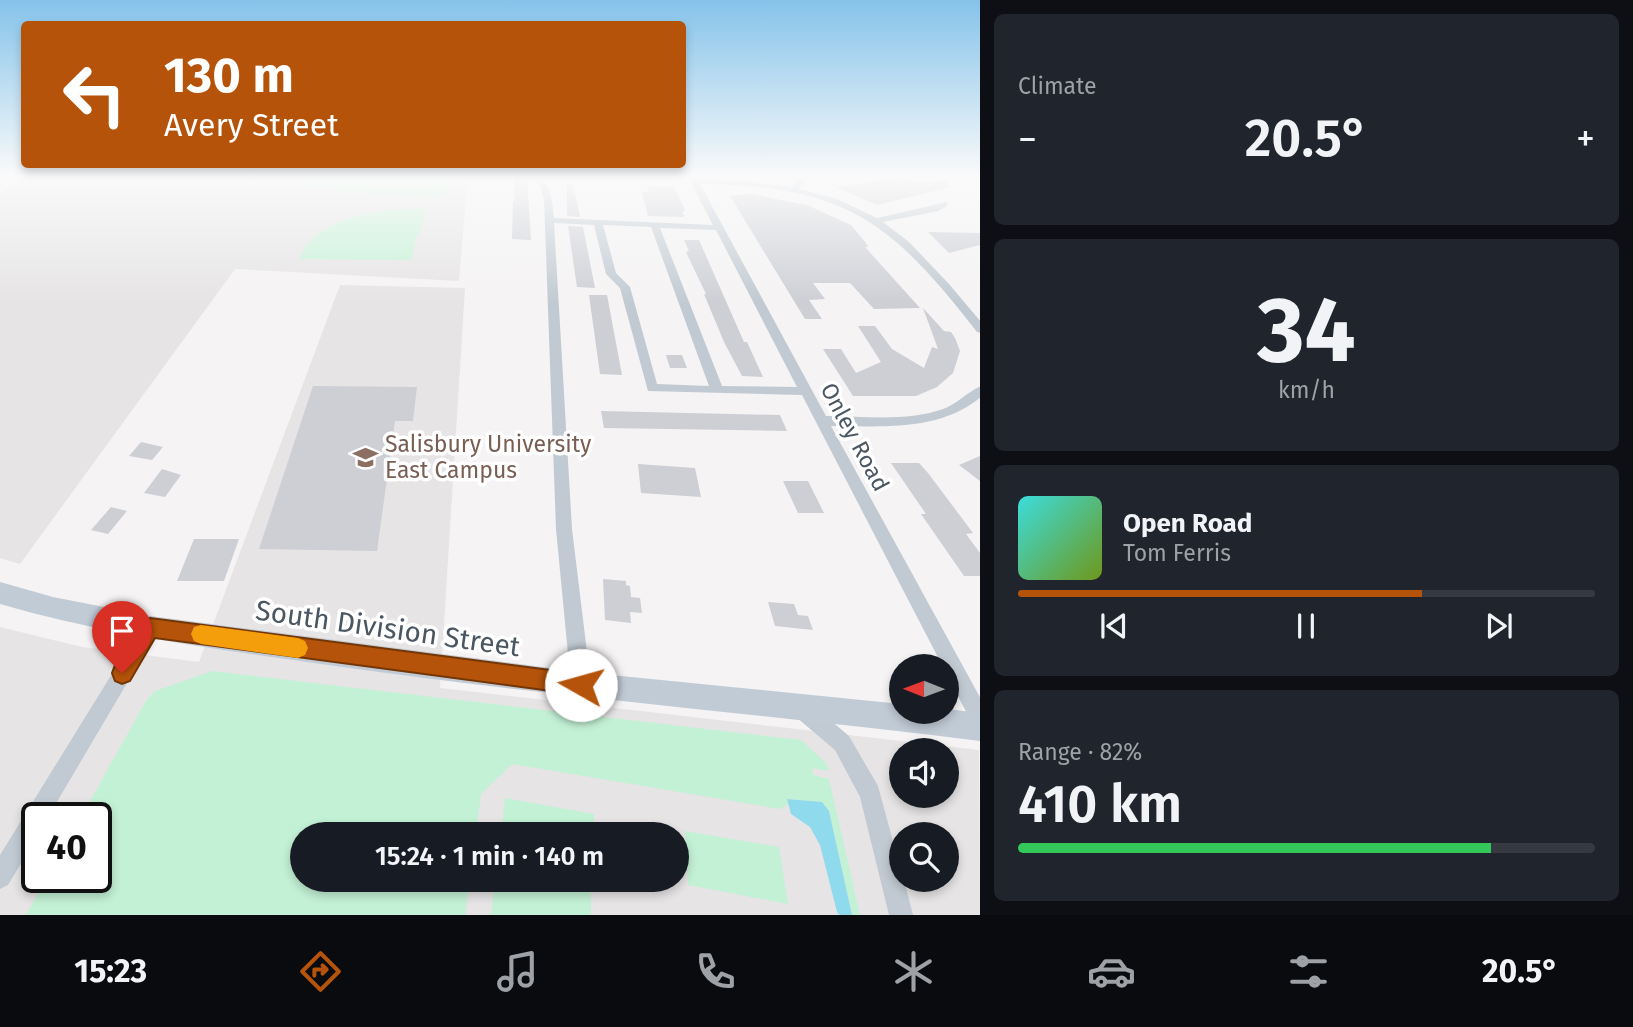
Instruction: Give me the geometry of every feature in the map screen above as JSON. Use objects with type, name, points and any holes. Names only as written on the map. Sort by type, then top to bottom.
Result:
[{"type":"street","name":"Onley Road","points":[[715,218],[980,720]]},
{"type":"street","points":[[868,218],[876,221],[925,265],[980,330]]},
{"type":"street","points":[[876,221],[892,218]]},
{"type":"street","points":[[581,685],[564,530],[550,220],[721,228]]},
{"type":"street","points":[[598,224],[611,274],[625,287],[652,387],[807,391]]},
{"type":"street","points":[[655,226],[717,390]]},
{"type":"street","points":[[823,421],[902,420],[931,416],[967,404],[980,390]]},
{"type":"street","name":"South Division Street","points":[[0,593],[53,608],[150,628],[581,685],[796,705],[980,727]]},
{"type":"street","points":[[0,877],[150,628]]},
{"type":"street","points":[[796,705],[842,743],[870,794],[901,915]]},
{"type":"shaded area","points":[[0,218],[464,218],[459,281],[235,269],[20,564],[0,558]]},
{"type":"shaded area","name":"Salisbury University East Campus","points":[[340,285],[465,288],[440,688],[889,740],[889,808],[959,808],[959,748],[979,750],[980,915],[0,915],[0,627],[82,647],[199,662]]},
{"type":"green space","points":[[353,218],[423,218],[412,258],[408,260],[299,259],[306,246],[317,236]]},
{"type":"green space","points":[[212,671],[801,740],[826,763],[829,771],[812,768],[813,775],[829,779],[860,915],[852,915],[829,811],[822,802],[788,799],[787,805],[780,809],[512,764],[481,794],[478,822],[290,822],[290,892],[468,892],[465,915],[26,915],[38,893],[112,893],[112,802],[89,802],[146,701],[155,691]]},
{"type":"green space","points":[[505,798],[594,814],[594,822],[502,822]]},
{"type":"green space","points":[[689,832],[779,847],[788,904],[689,885]]},
{"type":"green space","points":[[494,892],[591,892],[591,915],[491,915]]},
{"type":"water","points":[[787,799],[822,802],[829,811],[852,915],[840,915],[837,912],[820,845],[810,827],[791,814]]},
{"type":"building","points":[[513,218],[530,218],[531,240],[512,239]]},
{"type":"building","points":[[743,218],[835,218],[851,225],[868,247],[865,247],[920,308],[874,309],[850,283],[813,283],[825,299],[809,300],[822,319],[805,319]]},
{"type":"building","points":[[568,226],[583,227],[595,288],[577,287]]},
{"type":"building","points":[[928,232],[980,233],[980,245],[949,253]]},
{"type":"building","points":[[684,240],[699,240],[744,342],[747,342],[763,377],[742,376],[724,342],[686,252],[689,251]]},
{"type":"building","points":[[589,295],[607,295],[622,375],[600,374]]},
{"type":"building","points":[[923,308],[944,331],[951,332],[955,338],[960,351],[953,373],[937,387],[916,396],[853,396],[823,349],[841,349],[856,373],[881,362],[858,326],[875,326],[892,349],[924,368],[932,347],[938,349]]},
{"type":"building","points":[[666,355],[682,355],[687,368],[670,368]]},
{"type":"building","points":[[313,386],[417,387],[413,421],[395,421],[377,551],[259,549]]},
{"type":"building","points":[[601,411],[780,415],[787,431],[604,428]]},
{"type":"building","points":[[141,442],[163,447],[152,460],[129,456]]},
{"type":"building","points":[[980,456],[980,481],[959,465]]},
{"type":"building","points":[[891,463],[919,463],[928,473],[973,533],[966,534],[980,553],[980,576],[964,576],[921,514],[926,514]]},
{"type":"building","points":[[638,464],[695,468],[701,497],[641,493]]},
{"type":"building","points":[[162,469],[181,475],[165,497],[144,493]]},
{"type":"building","points":[[783,481],[808,481],[824,513],[798,513]]},
{"type":"building","points":[[111,507],[127,511],[108,534],[91,530]]},
{"type":"building","points":[[194,539],[239,539],[224,581],[177,581]]},
{"type":"building","points":[[603,579],[626,581],[626,585],[630,586],[631,597],[640,598],[642,613],[630,612],[631,623],[605,620]]},
{"type":"building","points":[[768,602],[794,604],[798,615],[808,616],[813,630],[775,626]]},
{"type":"slow traffic","points":[[201,634],[298,648]]},
{"type":"place","name":"Salisbury University East Campus","points":[[365,457]]},
{"type":"route","points":[[122,673],[150,628],[581,685]]}]
